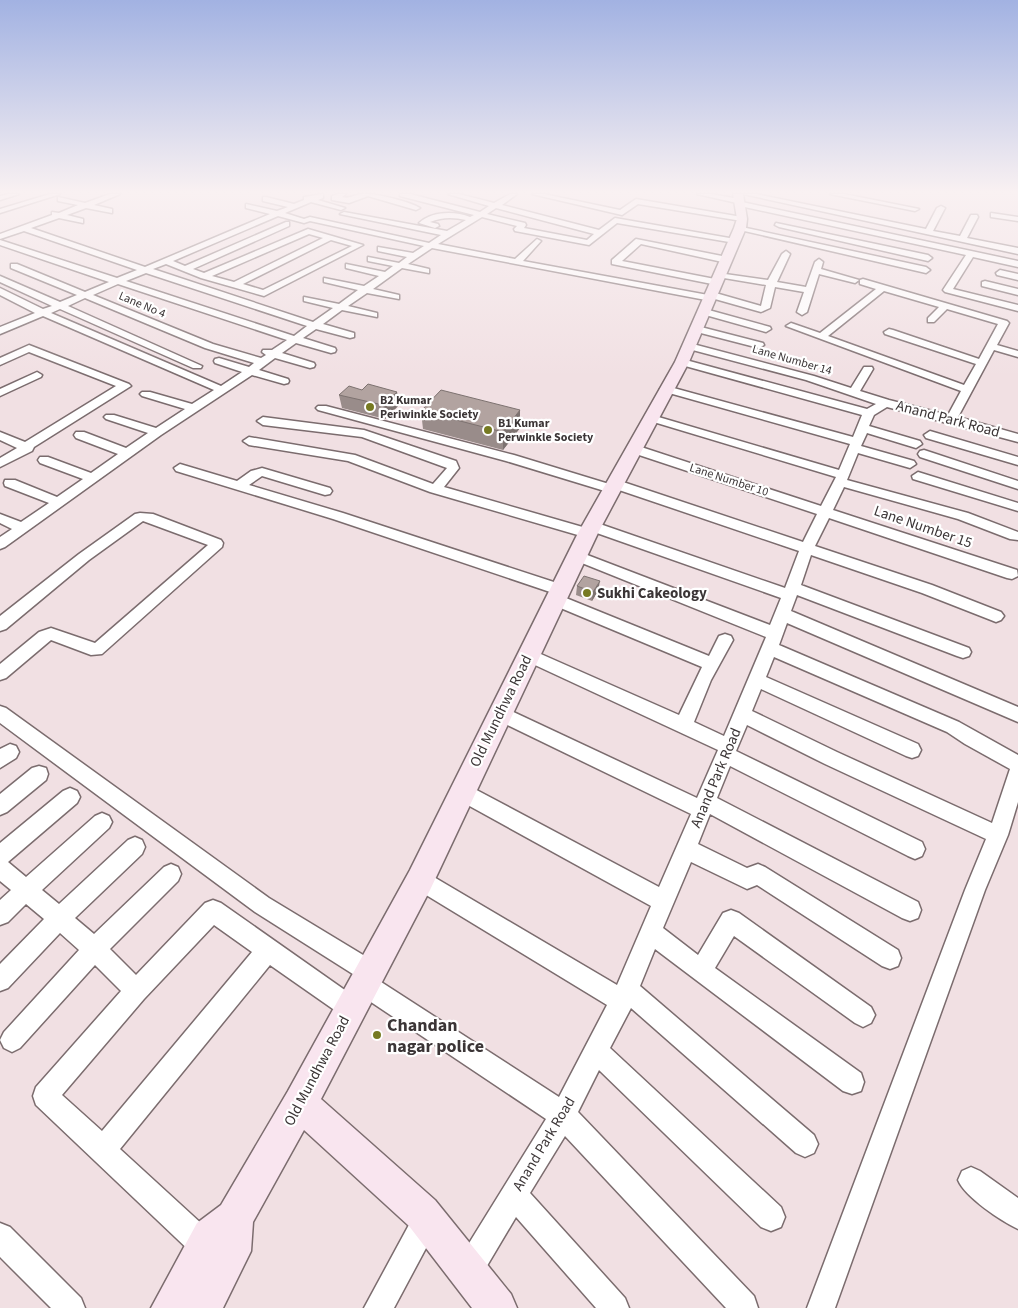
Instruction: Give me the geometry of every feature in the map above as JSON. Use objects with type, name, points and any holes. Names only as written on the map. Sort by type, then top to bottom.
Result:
[{"type":"street","points":[[38,255],[332,350]]},
{"type":"street","points":[[104,255],[280,316],[350,335]]},
{"type":"street","points":[[0,331],[180,255]]},
{"type":"street","points":[[187,268],[215,255]]},
{"type":"street","points":[[204,276],[252,255]]},
{"type":"street","points":[[234,285],[294,255]]},
{"type":"street","points":[[166,261],[204,276],[264,294],[340,255]]},
{"type":"street","points":[[409,255],[414,256]]},
{"type":"street","points":[[477,255],[517,262],[723,257],[771,284],[810,290]]},
{"type":"street","points":[[517,262],[524,255]]},
{"type":"street","points":[[623,255],[615,262],[740,255]]},
{"type":"street","points":[[723,257],[763,308],[771,284],[785,255]]},
{"type":"street","points":[[859,255],[926,270]]},
{"type":"street","points":[[915,255],[928,258]]},
{"type":"street","points":[[970,255],[948,290],[1018,308]]},
{"type":"street","points":[[976,255],[1018,264]]},
{"type":"street","points":[[0,544],[157,432],[250,371],[414,256]]},
{"type":"street","points":[[723,257],[766,329]]},
{"type":"street","points":[[723,257],[759,345]]},
{"type":"street","points":[[723,257],[865,427],[910,464]]},
{"type":"street","name":"Lane Number 14","points":[[723,257],[813,374],[853,392],[865,427]]},
{"type":"street","name":"Old Mundhwa Road","points":[[171,1308],[210,1236],[234,1218],[300,1103],[420,880],[590,530],[666,389],[723,257]]},
{"type":"street","points":[[13,302],[116,259]]},
{"type":"street","points":[[371,259],[426,271]]},
{"type":"street","points":[[802,312],[819,262]]},
{"type":"street","name":"Lane No 4","points":[[14,266],[87,294],[209,346],[262,362]]},
{"type":"street","points":[[349,266],[386,275]]},
{"type":"street","points":[[816,272],[859,281],[1004,323],[951,419]]},
{"type":"street","points":[[1000,273],[1018,277]]},
{"type":"street","points":[[0,279],[197,366]]},
{"type":"street","points":[[327,280],[396,297]]},
{"type":"street","points":[[985,284],[1018,292]]},
{"type":"street","points":[[822,337],[882,288]]},
{"type":"street","points":[[0,291],[13,302],[43,313],[222,390]]},
{"type":"street","points":[[308,299],[374,315]]},
{"type":"street","points":[[931,320],[945,306]]},
{"type":"street","points":[[791,326],[967,390]]},
{"type":"street","points":[[889,332],[982,363]]},
{"type":"street","points":[[234,342],[310,364]]},
{"type":"street","points":[[991,346],[1018,354]]},
{"type":"street","points":[[0,362],[28,348],[125,386],[28,448],[0,463]]},
{"type":"street","points":[[219,361],[284,381]]},
{"type":"street","points":[[853,392],[868,369]]},
{"type":"street","points":[[0,394],[37,375]]},
{"type":"street","points":[[666,389],[865,427],[916,444]]},
{"type":"street","points":[[146,394],[193,408]]},
{"type":"street","points":[[322,408],[614,486],[927,589],[996,616]]},
{"type":"street","points":[[110,417],[157,432]]},
{"type":"street","points":[[651,418],[963,516],[1015,536]]},
{"type":"street","name":"Anand Park Road","points":[[482,1295],[514,1195],[562,1115],[624,996],[773,641],[806,550],[865,427],[951,419],[1018,438]]},
{"type":"street","points":[[263,421],[364,434],[452,464],[453,468],[435,489]]},
{"type":"street","points":[[963,516],[995,432]]},
{"type":"street","points":[[930,435],[983,462],[1018,485]]},
{"type":"street","points":[[0,436],[28,448]]},
{"type":"street","points":[[80,436],[128,453]]},
{"type":"street","points":[[249,440],[351,458],[435,489],[590,530],[788,599],[963,652]]},
{"type":"street","name":"Lane Number 10","points":[[634,449],[825,511]]},
{"type":"street","points":[[939,450],[983,462]]},
{"type":"street","points":[[924,454],[983,462],[1018,462]]},
{"type":"street","points":[[44,460],[93,478]]},
{"type":"street","points":[[180,468],[338,516],[558,595],[713,664]]},
{"type":"street","points":[[239,486],[262,472],[326,491]]},
{"type":"street","points":[[918,476],[1018,507]]},
{"type":"street","points":[[10,483],[59,502]]},
{"type":"street","name":"Lane Number 15","points":[[825,511],[1012,574]]},
{"type":"street","points":[[0,625],[84,557],[140,517],[148,517],[216,543],[215,547],[96,650],[51,634],[45,636],[0,673]]},
{"type":"street","points":[[0,518],[22,528]]},
{"type":"street","points":[[578,556],[773,641],[953,727],[971,740],[1018,764]]},
{"type":"street","points":[[788,599],[1018,715]]},
{"type":"street","points":[[684,725],[704,677],[713,664],[724,640]]},
{"type":"street","points":[[528,655],[684,725],[727,751],[915,850]]},
{"type":"street","points":[[757,680],[912,750]]},
{"type":"street","points":[[0,713],[262,905],[562,1115],[744,1306]]},
{"type":"street","points":[[500,713],[704,806],[910,910]]},
{"type":"street","points":[[742,714],[831,758],[998,835]]},
{"type":"street","points":[[821,1308],[975,890],[998,835],[1018,772]]},
{"type":"street","points":[[0,806],[39,774]]},
{"type":"street","points":[[462,792],[664,901]]},
{"type":"street","points":[[0,856],[70,797]]},
{"type":"street","points":[[0,914],[102,822]]},
{"type":"street","points":[[0,980],[59,919],[136,847]]},
{"type":"street","points":[[686,849],[747,879],[758,874],[890,958]]},
{"type":"street","points":[[0,868],[95,949],[136,990]]},
{"type":"street","points":[[12,1040],[95,949],[171,874]]},
{"type":"street","points":[[420,880],[624,996],[805,1144]]},
{"type":"street","points":[[205,1246],[45,1096],[136,990],[213,911],[351,1008]]},
{"type":"street","points":[[702,971],[731,921],[863,1015]]},
{"type":"street","points":[[651,932],[852,1082]]},
{"type":"street","points":[[102,1151],[268,950]]},
{"type":"street","points":[[596,1052],[771,1217]]},
{"type":"street","points":[[300,1103],[427,1220],[482,1295]]},
{"type":"street","points":[[971,1180],[1018,1215]]},
{"type":"street","points":[[514,1195],[615,1308]]},
{"type":"street","name":"Old Mundhwa Road","points":[[202,1308],[232,1251],[234,1218]]},
{"type":"street","points":[[378,1308],[427,1220]]},
{"type":"street","points":[[0,1236],[71,1308]]},
{"type":"building","points":[[368,384],[397,392],[383,405],[339,395],[349,386],[362,390]]},
{"type":"building","points":[[441,390],[520,410],[503,432],[421,411]]},
{"type":"building","points":[[584,576],[600,581],[593,592],[577,586]]},
{"type":"place","name":"B2 Kumar Periwinkle Society","points":[[370,407]]},
{"type":"place","name":"B1 Kumar Perwinkle Society","points":[[488,430]]},
{"type":"place","name":"Sukhi Cakeology","points":[[587,593]]},
{"type":"place","name":"Chandan nagar police","points":[[377,1035]]}]
